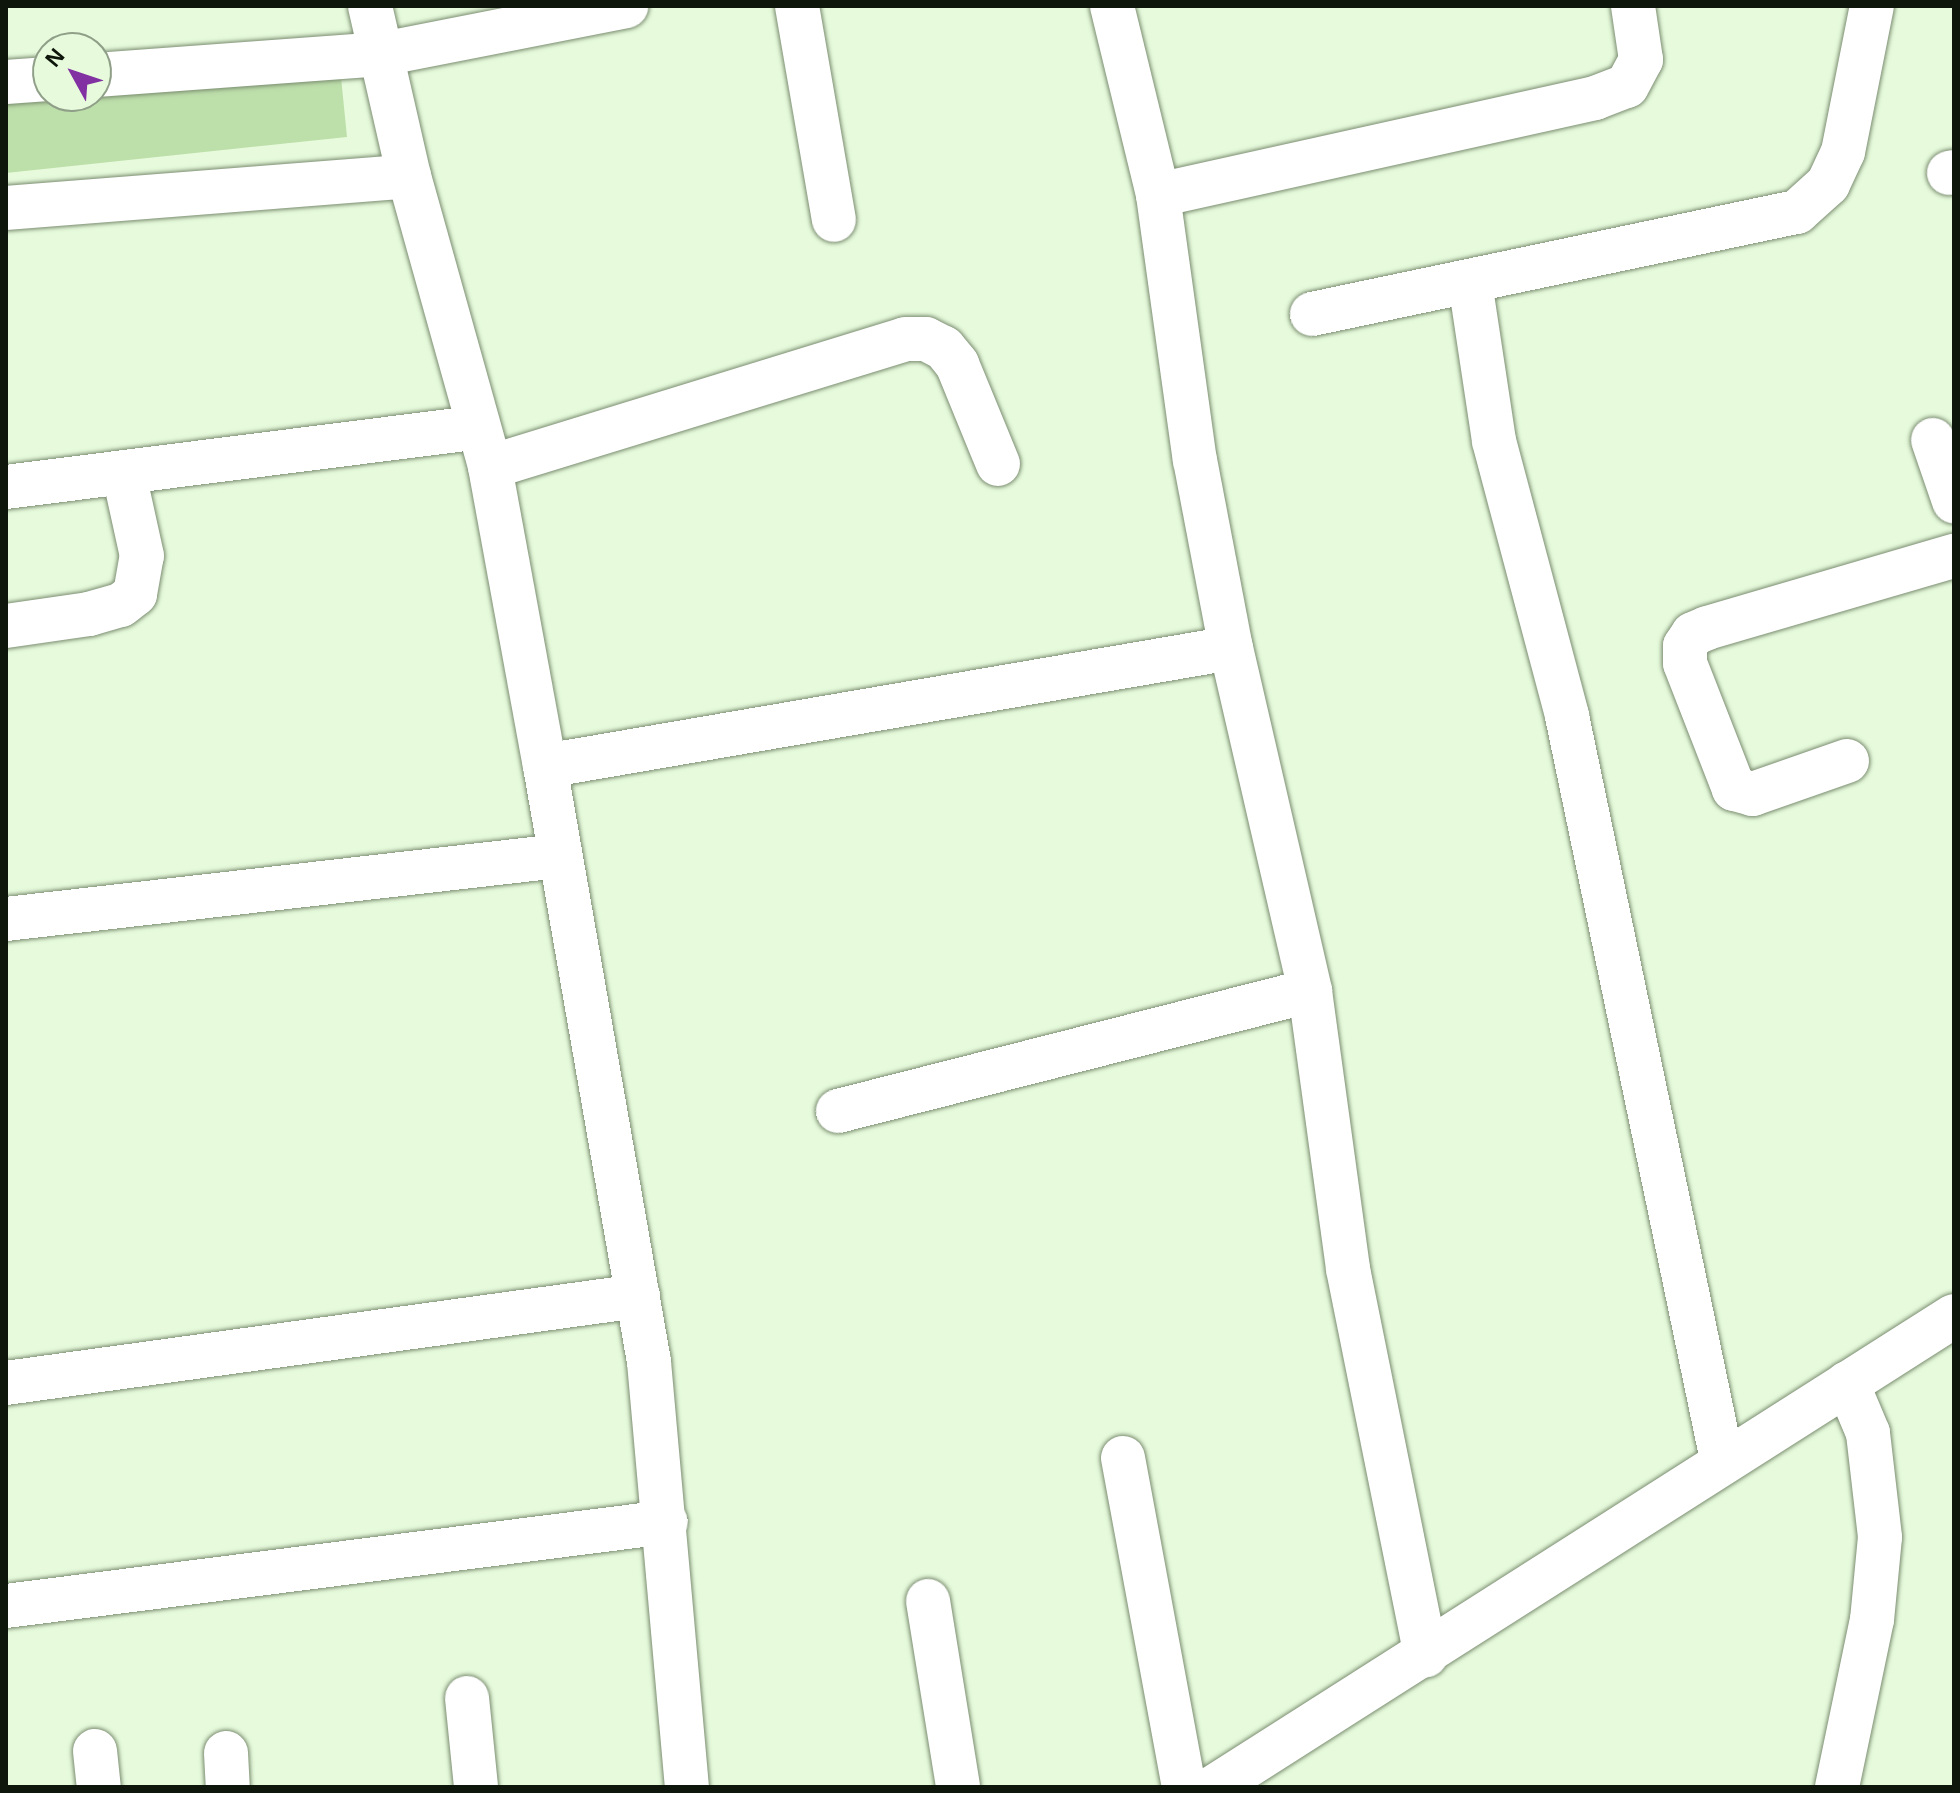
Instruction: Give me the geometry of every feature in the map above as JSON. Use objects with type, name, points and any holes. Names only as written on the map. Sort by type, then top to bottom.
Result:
[{"type":"street","points":[[370,6],[409,176],[483,448],[545,766],[638,1296],[666,1522],[687,1787]]},
{"type":"street","points":[[112,74],[382,54],[626,6]]},
{"type":"street","points":[[797,6],[834,220]]},
{"type":"street","points":[[1112,6],[1158,195],[1195,460],[1231,648],[1310,991],[1348,1269],[1426,1655]]},
{"type":"street","points":[[1158,195],[1595,98],[1627,86],[1641,60],[1633,6]]},
{"type":"street","points":[[1312,314],[1797,212],[1828,184],[1843,152],[1872,6]]},
{"type":"street","points":[[6,82],[32,80]]},
{"type":"street","points":[[6,208],[409,176]]},
{"type":"street","points":[[1470,282],[1494,441],[1567,716],[1722,1460]]},
{"type":"street","points":[[6,487],[124,474],[483,448],[905,339],[926,339],[944,348],[957,364],[998,464]]},
{"type":"street","points":[[1933,440],[1954,501]]},
{"type":"street","points":[[6,626],[89,614],[121,605],[135,594],[142,556],[124,474]]},
{"type":"street","points":[[1847,761],[1753,794],[1734,789],[1685,663],[1685,646],[1693,634],[1707,628],[1954,556]]},
{"type":"street","points":[[545,766],[1231,648]]},
{"type":"street","points":[[6,919],[559,856]]},
{"type":"street","points":[[838,1111],[1310,991]]},
{"type":"street","points":[[6,1383],[638,1296]]},
{"type":"street","points":[[1214,1787],[1426,1655],[1722,1460],[1954,1316]]},
{"type":"street","points":[[1837,1787],[1872,1620],[1880,1537],[1868,1433],[1847,1383]]},
{"type":"street","points":[[1123,1458],[1184,1787]]},
{"type":"street","points":[[6,1606],[666,1522]]},
{"type":"street","points":[[928,1601],[958,1787]]},
{"type":"street","points":[[467,1698],[476,1787]]},
{"type":"green space","points":[[340,67],[347,137],[6,173],[6,100],[32,99],[32,112],[112,112],[112,94]]}]
